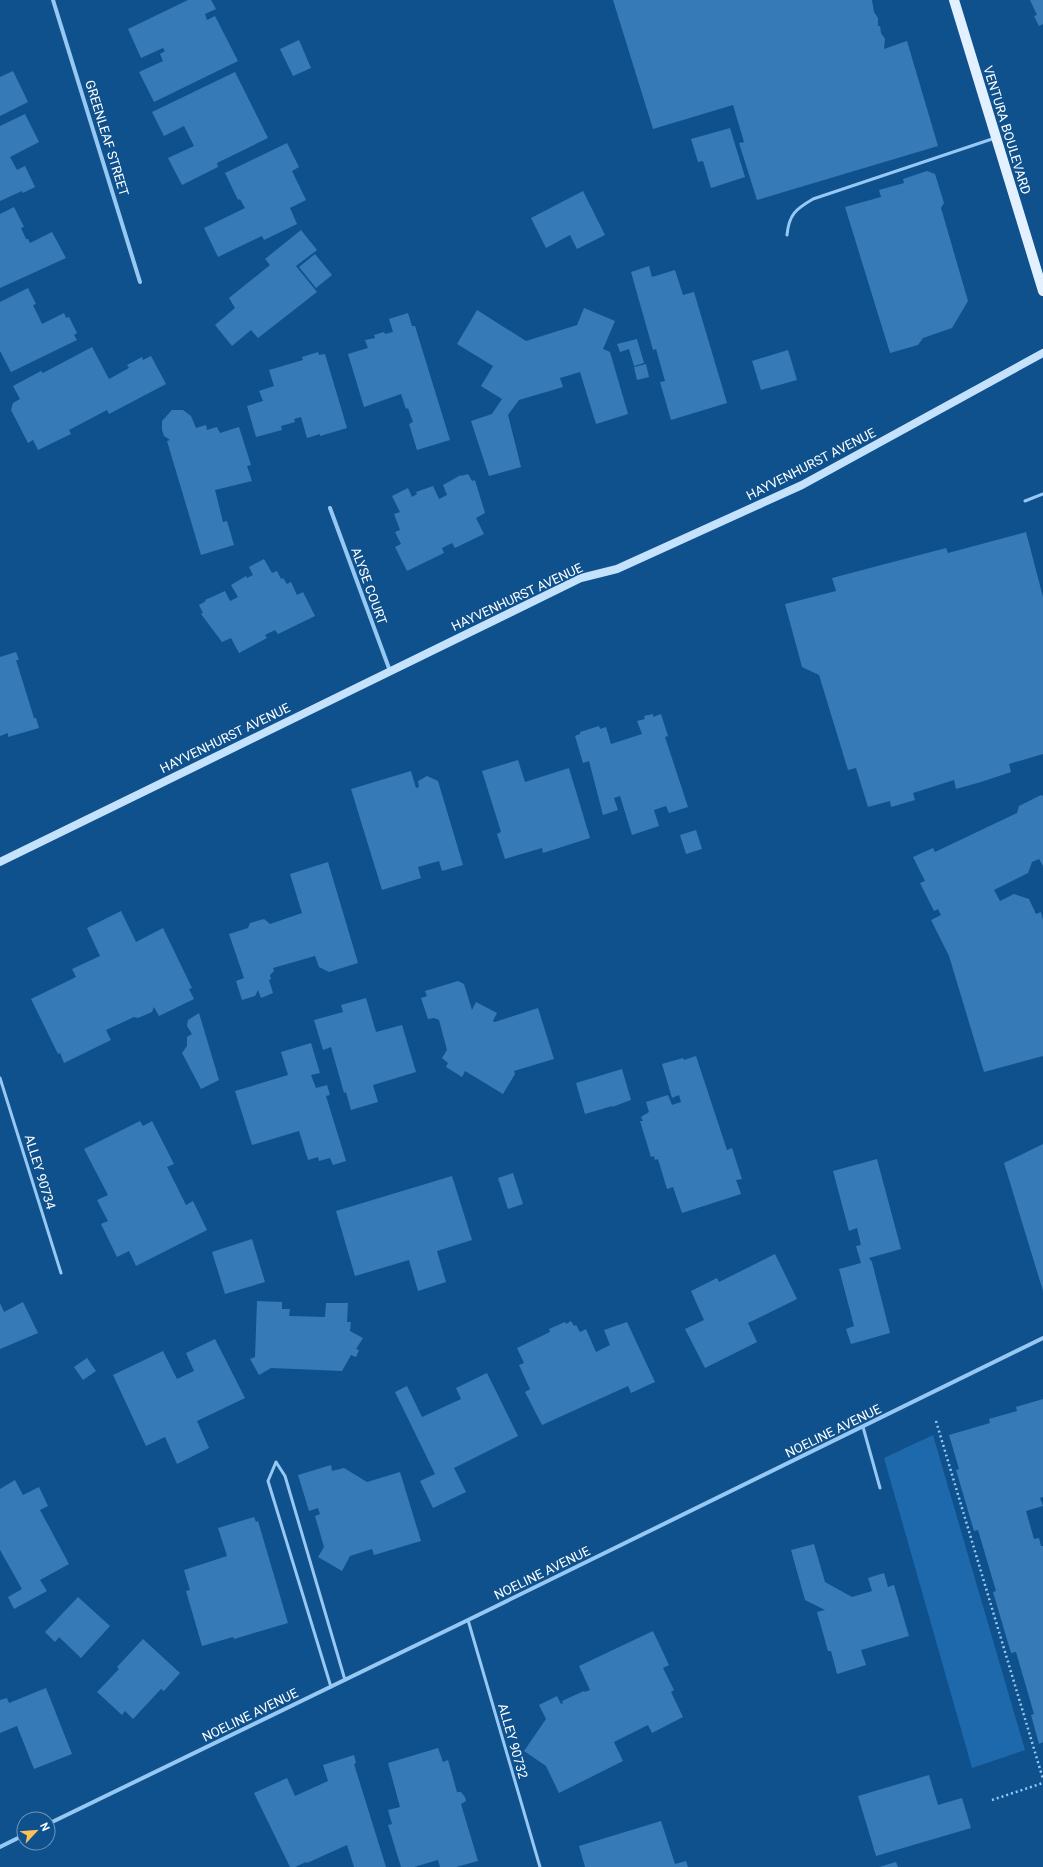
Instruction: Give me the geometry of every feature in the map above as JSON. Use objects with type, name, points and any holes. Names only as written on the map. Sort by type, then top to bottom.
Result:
[{"type":"main road","name":"VENTURA BOULEVARD","points":[[954,0],[1043,291]]},
{"type":"main road","name":"HAYVENHURST AVENUE","points":[[0,862],[581,578],[617,569],[802,485],[1043,353]]},
{"type":"street","name":"GREENLEAF STREET","points":[[53,0],[140,282]]},
{"type":"street","name":"ALYSE COURT","points":[[330,508],[390,671]]},
{"type":"street","name":"NOELINE AVENUE","points":[[56,1820],[1043,1338]]},
{"type":"street","points":[[0,1847],[16,1839]]},
{"type":"lane","points":[[787,235],[788,223],[796,209],[813,199],[996,138]]},
{"type":"lane","points":[[1025,501],[1043,494]]},
{"type":"lane","name":"ALLEY 90734","points":[[0,1078],[61,1273]]},
{"type":"lane","points":[[863,1427],[880,1488]]},
{"type":"lane","points":[[331,1687],[268,1480],[276,1462],[285,1476],[345,1680]]},
{"type":"lane","name":"ALLEY 90732","points":[[468,1620],[540,1867]]},
{"type":"path","points":[[936,1422],[1043,1779]]},
{"type":"path","points":[[992,1800],[1043,1783]]},
{"type":"shaded area","points":[[933,1435],[1025,1750],[972,1768],[884,1458]]},
{"type":"building","points":[[188,0],[211,0],[216,9],[205,14],[207,20],[215,16],[238,61],[154,102],[139,72],[163,61],[160,54],[165,51],[163,48],[141,58],[128,29]]},
{"type":"building","points":[[613,0],[872,0],[874,12],[878,18],[878,26],[880,26],[881,33],[885,39],[884,49],[907,41],[938,146],[757,200],[739,143],[744,142],[733,105],[653,129]]},
{"type":"building","points":[[1030,0],[1043,0],[1043,24],[1039,26],[1034,16],[1037,15]]},
{"type":"building","points":[[299,40],[311,68],[293,76],[280,49]]},
{"type":"building","points":[[13,71],[28,102],[0,116],[0,77]]},
{"type":"building","points":[[235,72],[268,138],[217,163],[218,167],[182,185],[168,158],[194,146],[184,126],[164,136],[152,112]]},
{"type":"building","points":[[25,114],[39,142],[10,157],[17,170],[25,166],[35,187],[0,201],[0,126]]},
{"type":"building","points":[[730,128],[745,177],[711,188],[703,161],[698,162],[691,139]]},
{"type":"building","points":[[287,143],[299,167],[292,171],[306,200],[290,208],[297,224],[264,240],[262,236],[218,257],[204,228],[245,208],[240,199],[238,200],[225,173]]},
{"type":"building","points":[[927,171],[935,174],[944,203],[941,208],[968,301],[952,328],[923,338],[918,345],[890,353],[845,207],[881,197],[879,190],[904,183],[903,179]]},
{"type":"building","points":[[583,191],[605,235],[577,249],[570,235],[546,248],[531,218]]},
{"type":"building","points":[[14,207],[24,227],[21,228],[26,239],[28,239],[30,243],[52,232],[66,258],[0,288],[0,214]]},
{"type":"building","points":[[301,230],[317,250],[296,266],[317,292],[258,338],[251,330],[232,346],[215,325],[235,308],[229,298],[270,265],[265,259]]},
{"type":"building","points":[[315,254],[332,275],[316,288],[299,267]]},
{"type":"building","points":[[649,266],[652,277],[675,270],[683,295],[694,292],[727,403],[671,420],[660,382],[665,381],[656,349],[653,350],[631,272]]},
{"type":"building","points":[[28,288],[36,304],[33,305],[42,324],[64,313],[66,318],[69,317],[77,333],[74,335],[77,340],[11,372],[0,351],[0,302]]},
{"type":"building","points":[[584,308],[615,321],[603,349],[610,352],[628,414],[596,424],[580,372],[560,378],[563,387],[519,400],[508,415],[521,467],[489,476],[471,421],[492,414],[502,399],[481,386],[493,366],[457,344],[477,310],[526,341],[577,325]]},
{"type":"building","points":[[408,313],[412,326],[415,326],[450,440],[417,450],[409,424],[413,422],[408,408],[406,409],[401,394],[364,407],[348,354],[368,348],[365,340],[375,338],[374,335],[384,332],[385,334],[393,332],[389,319]]},
{"type":"building","points":[[637,339],[644,363],[634,366],[629,349],[620,352],[617,344]]},
{"type":"building","points":[[92,347],[109,379],[129,368],[127,365],[142,357],[143,360],[151,356],[166,384],[109,414],[107,410],[69,430],[71,434],[38,450],[33,440],[28,443],[11,410],[13,403],[20,399],[13,386],[41,371],[43,373]]},
{"type":"building","points":[[788,350],[797,380],[761,390],[752,361]]},
{"type":"building","points":[[318,352],[319,355],[325,354],[347,428],[320,436],[320,434],[307,438],[301,417],[294,419],[295,422],[281,426],[282,430],[256,437],[247,406],[263,401],[259,391],[274,386],[269,370],[303,360],[302,357]]},
{"type":"building","points":[[646,364],[649,377],[637,380],[634,367]]},
{"type":"building","points":[[172,410],[183,410],[191,416],[196,428],[206,425],[207,430],[217,427],[220,433],[239,427],[251,465],[247,466],[252,481],[215,490],[223,522],[227,521],[234,545],[201,555],[167,441],[170,440],[164,436],[162,430],[162,421]]},
{"type":"building","points":[[468,474],[472,481],[475,480],[485,513],[476,518],[484,534],[455,548],[452,543],[442,548],[444,553],[407,571],[395,547],[401,544],[395,532],[400,530],[394,514],[400,512],[392,496],[408,488],[412,497],[417,494],[416,492],[433,486],[439,499],[447,495],[443,485],[461,475]]},
{"type":"building","points":[[1026,532],[1043,597],[1043,754],[1009,764],[1011,772],[981,782],[956,789],[954,780],[913,793],[915,800],[891,807],[890,801],[868,807],[856,768],[848,770],[819,675],[802,667],[785,604],[836,591],[832,578],[946,548],[948,553]]},
{"type":"building","points":[[264,559],[272,573],[277,571],[281,579],[283,578],[287,584],[291,582],[297,595],[303,592],[315,616],[278,634],[275,630],[265,635],[267,638],[239,653],[231,638],[222,642],[201,614],[203,613],[199,605],[206,601],[205,600],[225,591],[230,601],[238,597],[231,585],[246,576],[247,578],[253,575],[249,567]]},
{"type":"building","points":[[16,652],[19,660],[16,660],[34,718],[36,718],[39,728],[8,737],[8,733],[0,736],[0,657]]},
{"type":"building","points":[[653,714],[653,717],[661,714],[668,736],[665,737],[688,807],[669,813],[666,806],[654,810],[659,826],[632,835],[620,796],[614,798],[618,810],[603,815],[589,761],[583,763],[575,736],[580,734],[580,732],[599,726],[600,729],[606,727],[611,744],[642,734],[637,721],[645,719],[644,716]]},
{"type":"building","points":[[518,760],[525,782],[569,768],[590,838],[543,853],[542,848],[505,859],[497,834],[501,832],[482,771]]},
{"type":"building","points":[[411,771],[416,788],[419,787],[418,781],[427,776],[438,781],[463,865],[442,871],[439,861],[418,867],[421,878],[382,890],[351,789]]},
{"type":"building","points":[[1041,795],[1043,796],[1043,866],[1039,859],[1032,862],[1028,873],[994,890],[1000,901],[1014,894],[1029,899],[1036,914],[1041,912],[1043,920],[1043,1056],[984,1072],[949,956],[931,920],[941,915],[938,909],[934,911],[920,883],[925,881],[913,857],[933,848],[935,852],[1017,813],[1019,806]]},
{"type":"building","points":[[696,830],[702,849],[686,854],[680,835]]},
{"type":"building","points":[[328,862],[358,963],[329,972],[319,967],[315,956],[273,968],[274,971],[270,975],[271,979],[269,980],[273,993],[261,998],[258,990],[255,996],[242,1000],[236,981],[244,978],[229,934],[248,928],[250,923],[264,919],[270,924],[302,913],[290,874]]},
{"type":"building","points":[[121,911],[136,942],[163,928],[192,988],[189,989],[194,999],[159,1016],[154,1007],[152,1012],[138,1018],[134,1017],[106,1030],[111,1040],[64,1063],[60,1053],[58,1054],[31,999],[76,977],[72,969],[100,956],[87,928]]},
{"type":"building","points":[[458,981],[464,984],[472,1010],[476,1002],[497,1013],[493,1021],[495,1022],[538,1008],[554,1059],[514,1071],[515,1074],[503,1094],[465,1071],[462,1077],[446,1067],[448,1063],[442,1058],[447,1050],[439,1020],[434,1018],[428,1019],[421,998],[427,996],[425,991]]},
{"type":"building","points":[[366,998],[376,1032],[402,1025],[416,1072],[373,1085],[378,1102],[351,1110],[346,1092],[344,1093],[331,1047],[323,1050],[314,1020],[343,1012],[341,1005]]},
{"type":"building","points":[[199,1013],[219,1080],[201,1089],[182,1053],[187,1046],[187,1037],[192,1034],[187,1026],[188,1020]]},
{"type":"building","points":[[311,1043],[320,1073],[311,1075],[316,1088],[327,1085],[330,1095],[326,1096],[346,1161],[333,1165],[330,1158],[319,1161],[318,1157],[308,1160],[299,1131],[252,1145],[235,1091],[288,1075],[281,1052]]},
{"type":"building","points":[[696,1056],[727,1150],[732,1148],[742,1179],[736,1180],[741,1194],[682,1213],[673,1187],[667,1189],[658,1159],[655,1160],[654,1156],[651,1157],[640,1121],[643,1121],[641,1117],[649,1112],[646,1102],[668,1095],[672,1105],[681,1102],[679,1095],[672,1098],[662,1064]]},
{"type":"building","points":[[622,1069],[631,1100],[585,1114],[576,1083]]},
{"type":"building","points":[[140,1121],[143,1126],[152,1121],[174,1164],[167,1167],[186,1205],[193,1201],[207,1230],[136,1266],[129,1251],[117,1257],[101,1224],[108,1221],[97,1200],[108,1195],[84,1149]]},
{"type":"building","points":[[1043,1144],[1043,1291],[1004,1163]]},
{"type":"building","points":[[877,1159],[901,1249],[869,1258],[872,1262],[890,1333],[851,1344],[846,1329],[854,1326],[839,1269],[861,1263],[856,1246],[861,1245],[857,1228],[849,1231],[833,1171]]},
{"type":"building","points":[[513,1173],[523,1204],[508,1209],[498,1178]]},
{"type":"building","points":[[452,1176],[472,1240],[437,1251],[446,1282],[418,1291],[409,1260],[355,1276],[336,1211]]},
{"type":"building","points":[[252,1239],[265,1282],[225,1294],[212,1252]]},
{"type":"building","points":[[775,1254],[797,1299],[748,1323],[757,1342],[705,1368],[685,1329],[704,1320],[691,1291],[717,1278],[719,1282]]},
{"type":"building","points":[[257,1301],[282,1302],[282,1309],[290,1309],[289,1316],[325,1317],[326,1303],[348,1303],[347,1322],[351,1322],[350,1331],[363,1338],[356,1349],[359,1350],[356,1357],[351,1355],[342,1371],[271,1368],[259,1375],[250,1359],[255,1357]]},
{"type":"building","points":[[23,1302],[38,1333],[0,1349],[0,1303],[4,1312]]},
{"type":"building","points":[[571,1321],[574,1326],[576,1325],[580,1332],[586,1329],[596,1352],[610,1345],[604,1330],[627,1322],[655,1382],[631,1393],[628,1386],[542,1425],[525,1392],[530,1389],[519,1365],[524,1363],[517,1348],[550,1332],[549,1329]]},
{"type":"building","points":[[215,1339],[245,1398],[197,1421],[209,1448],[177,1464],[165,1437],[146,1446],[113,1375],[163,1351],[177,1379],[194,1371],[186,1353]]},
{"type":"building","points":[[87,1358],[96,1371],[83,1380],[74,1367]]},
{"type":"building","points":[[487,1373],[518,1436],[454,1468],[466,1492],[433,1508],[420,1481],[435,1474],[395,1392],[407,1386],[422,1417],[461,1399],[456,1388]]},
{"type":"building","points":[[1043,1399],[1043,1497],[1040,1498],[1043,1506],[1026,1511],[1034,1539],[1039,1538],[1041,1546],[1043,1546],[1043,1742],[1039,1744],[1031,1715],[1034,1714],[1016,1652],[1011,1653],[993,1592],[996,1591],[978,1530],[974,1531],[956,1470],[959,1469],[949,1435],[990,1423],[989,1419],[1017,1411],[1016,1407]]},
{"type":"building","points":[[331,1465],[332,1471],[344,1468],[367,1482],[400,1472],[421,1541],[374,1555],[372,1549],[350,1556],[342,1571],[318,1557],[324,1547],[315,1516],[320,1514],[318,1508],[309,1511],[298,1475]]},
{"type":"building","points":[[15,1480],[23,1495],[39,1487],[48,1506],[40,1510],[69,1564],[40,1580],[47,1591],[14,1609],[8,1597],[22,1589],[0,1550],[0,1489]]},
{"type":"building","points":[[254,1517],[256,1522],[258,1521],[288,1623],[234,1639],[233,1637],[202,1646],[186,1591],[190,1590],[184,1570],[227,1556],[218,1528]]},
{"type":"building","points":[[814,1544],[825,1582],[852,1597],[872,1591],[868,1578],[884,1573],[888,1587],[894,1585],[909,1636],[861,1650],[866,1665],[837,1674],[831,1651],[828,1651],[817,1612],[825,1610],[805,1600],[791,1550]]},
{"type":"building","points":[[78,1597],[110,1626],[81,1658],[59,1637],[55,1642],[45,1632]]},
{"type":"building","points":[[653,1631],[669,1665],[663,1668],[674,1690],[671,1692],[683,1717],[652,1733],[648,1725],[614,1742],[623,1761],[559,1793],[546,1766],[524,1751],[546,1719],[539,1705],[557,1696],[561,1704],[563,1703],[562,1701],[584,1691],[590,1690],[579,1666]]},
{"type":"building","points":[[143,1639],[180,1673],[164,1691],[161,1689],[133,1719],[125,1711],[122,1715],[97,1692],[119,1669],[117,1667]]},
{"type":"building","points":[[46,1688],[72,1754],[34,1769],[17,1726],[0,1733],[0,1700],[7,1698],[9,1703]]},
{"type":"building","points":[[438,1748],[443,1762],[448,1760],[457,1792],[461,1792],[465,1797],[466,1801],[461,1804],[478,1861],[456,1867],[440,1867],[438,1860],[414,1867],[401,1867],[388,1825],[392,1824],[388,1810],[400,1807],[388,1763]]},
{"type":"building","points":[[354,1755],[356,1763],[354,1764],[386,1867],[354,1867],[347,1845],[307,1863],[306,1862],[295,1867],[290,1867],[254,1793],[287,1778],[295,1796],[328,1781],[323,1765]]},
{"type":"building","points":[[929,1775],[938,1805],[962,1798],[971,1828],[876,1856],[858,1796]]},
{"type":"building","points":[[661,1821],[675,1864],[686,1861],[688,1867],[585,1867],[579,1846]]},
{"type":"building","points":[[896,1862],[898,1867],[879,1867]]}]
